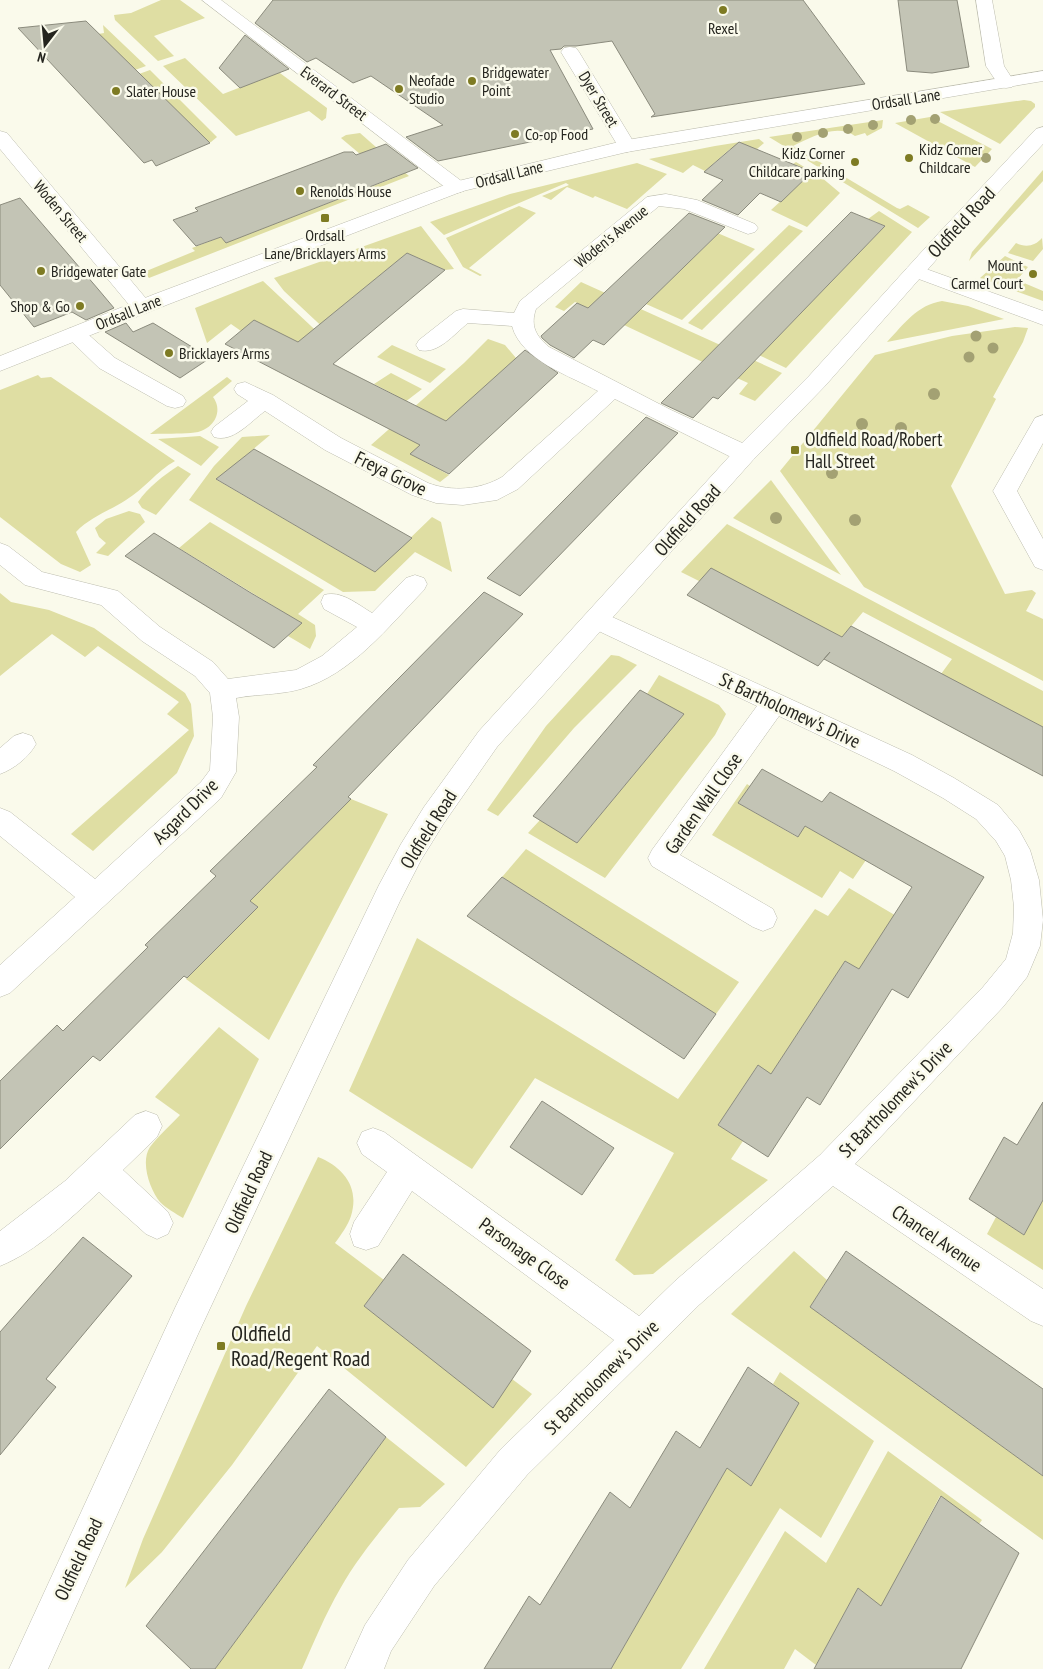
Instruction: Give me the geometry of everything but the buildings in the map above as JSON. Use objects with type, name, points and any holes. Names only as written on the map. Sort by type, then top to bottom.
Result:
[{"type":"street","name":"Everard Street","points":[[210,0],[457,187]]},
{"type":"street","points":[[984,0],[995,66],[1006,83]]},
{"type":"street","name":"Dyer Street","points":[[570,52],[628,146]]},
{"type":"street","name":"Ordsall Lane","points":[[0,364],[142,307],[457,187],[628,146],[1043,76]]},
{"type":"street","name":"Woden Street","points":[[0,137],[142,307]]},
{"type":"street","name":"Oldfield Road","points":[[28,1669],[186,1320],[389,894],[411,852],[434,815],[488,739],[745,454],[817,381],[915,271],[1041,138]]},
{"type":"street","name":"Woden's Avenue","points":[[522,320],[528,306],[654,201],[681,202],[748,228]]},
{"type":"street","points":[[915,271],[1043,318]]},
{"type":"street","points":[[427,345],[463,316],[522,320],[526,337],[541,352],[745,454]]},
{"type":"street","points":[[75,334],[107,362],[175,400]]},
{"type":"street","name":"Freya Grove","points":[[245,389],[333,444],[420,489],[436,495],[463,497],[489,494],[510,483],[613,389]]},
{"type":"street","points":[[222,432],[265,400]]},
{"type":"street","points":[[1043,422],[1005,491],[1043,561]]},
{"type":"street","points":[[0,552],[34,579],[109,598],[151,634],[204,669],[222,690],[258,684],[280,683],[318,672],[343,654],[415,584]]},
{"type":"street","points":[[333,602],[373,626]]},
{"type":"street","name":"St Bartholomew's Drive","points":[[364,1669],[378,1638],[421,1573],[514,1462],[687,1293],[832,1166],[993,997],[1010,977],[1022,958],[1027,939],[1028,911],[1024,881],[1031,855],[1005,832],[987,812],[949,787],[597,619]]},
{"type":"street","name":"Asgard Drive","points":[[0,984],[211,790],[224,772],[226,718],[222,690]]},
{"type":"street","name":"Garden Wall Close","points":[[763,918],[662,858],[774,703]]},
{"type":"street","points":[[0,763],[23,744]]},
{"type":"street","points":[[0,820],[95,896]]},
{"type":"street","points":[[0,1250],[25,1234],[99,1170],[146,1126]]},
{"type":"street","name":"Parsonage Close","points":[[373,1143],[640,1338]]},
{"type":"street","name":"Chancel Avenue","points":[[832,1166],[1043,1309]]},
{"type":"street","points":[[366,1234],[408,1169]]},
{"type":"street","points":[[99,1170],[157,1224]]},
{"type":"shaded area","points":[[161,0],[180,0],[205,18],[154,36],[174,56],[158,61],[115,20],[114,15],[131,13]]},
{"type":"shaded area","points":[[103,25],[146,66],[135,70],[98,34],[104,33]]},
{"type":"shaded area","points":[[241,44],[327,108],[326,118],[322,121],[309,111],[236,136],[163,66],[185,58],[223,94],[270,76],[235,47]]},
{"type":"shaded area","points":[[150,70],[217,137],[201,146],[139,74]]},
{"type":"shaded area","points":[[1024,100],[1031,101],[1035,104],[1035,107],[1000,144],[940,112]]},
{"type":"shaded area","points":[[930,117],[992,149],[975,167],[895,123]]},
{"type":"shaded area","points":[[883,120],[882,128],[867,136],[865,133],[855,136],[848,132],[832,131],[816,135],[793,146],[897,208],[900,209],[908,205],[930,217],[918,228],[769,137]]},
{"type":"shaded area","points":[[360,133],[377,148],[360,154],[341,138],[346,135]]},
{"type":"shaded area","points":[[759,139],[764,143],[757,149],[744,154],[730,149],[705,171],[693,165],[683,173],[649,159],[715,146]]},
{"type":"shaded area","points":[[386,156],[409,176],[149,278],[144,272],[195,251],[192,248],[221,237],[227,242],[399,176]]},
{"type":"shaded area","points":[[796,162],[821,177],[840,193],[807,227],[771,210],[805,179],[793,164]]},
{"type":"shaded area","points":[[637,163],[667,174],[627,209],[567,187],[551,200],[542,196],[569,185],[566,183],[444,235],[430,222],[510,194]]},
{"type":"shaded area","points":[[1043,170],[1043,181],[969,261],[972,252]]},
{"type":"shaded area","points":[[519,206],[536,213],[469,268],[482,275],[480,276],[463,267],[446,238]]},
{"type":"shaded area","points":[[879,211],[912,232],[786,368],[742,347],[766,349],[885,226],[868,219]]},
{"type":"shaded area","points":[[789,225],[803,231],[702,330],[688,323]]},
{"type":"shaded area","points":[[421,226],[454,269],[445,270],[407,253],[329,317],[331,335],[284,291],[274,278]]},
{"type":"shaded area","points":[[701,226],[755,249],[682,320],[628,296],[652,298],[717,235]]},
{"type":"shaded area","points":[[1042,238],[1043,249],[1033,261],[1008,253],[1016,243],[1030,245]]},
{"type":"shaded area","points":[[1005,256],[1028,267],[1017,280],[1043,291],[1043,301],[980,278]]},
{"type":"shaded area","points":[[263,281],[327,341],[311,353],[241,331],[231,324],[207,343],[195,308]]},
{"type":"shaded area","points":[[581,282],[782,373],[755,401],[739,394],[748,383],[575,302],[564,311],[555,307]]},
{"type":"shaded area","points":[[942,301],[968,306],[1004,319],[887,342],[918,311],[933,303]]},
{"type":"shaded area","points":[[1015,327],[1028,328],[1023,342],[993,397],[996,399],[951,486],[1005,594],[1032,590],[1036,593],[1026,611],[1043,619],[1043,681],[864,587],[780,471],[875,355],[952,336]]},
{"type":"shaded area","points":[[488,339],[505,345],[516,358],[551,379],[548,382],[510,364],[411,454],[449,475],[440,482],[371,445],[464,363]]},
{"type":"shaded area","points":[[392,345],[446,369],[430,383],[377,357]]},
{"type":"shaded area","points":[[391,373],[422,389],[396,409],[395,395],[374,384]]},
{"type":"shaded area","points":[[38,375],[41,378],[51,377],[175,461],[133,496],[93,518],[76,532],[91,565],[80,572],[61,564],[0,517],[0,390]]},
{"type":"shaded area","points":[[227,377],[232,381],[213,397],[216,402],[217,411],[211,425],[201,431],[191,433],[150,434]]},
{"type":"shaded area","points":[[270,435],[217,480],[375,572],[432,517],[441,522],[452,572],[415,552],[375,591],[343,592],[189,500],[214,466],[242,437]]},
{"type":"shaded area","points":[[200,436],[219,447],[201,466],[158,439]]},
{"type":"shaded area","points":[[178,466],[191,474],[156,515],[142,508],[138,502],[146,491]]},
{"type":"shaded area","points":[[771,480],[841,575],[733,518]]},
{"type":"shaded area","points":[[129,511],[140,514],[145,522],[108,556],[96,553],[106,543],[99,537],[95,528],[106,519]]},
{"type":"shaded area","points":[[210,522],[324,590],[298,614],[315,625],[316,636],[310,649],[288,636],[301,623],[179,548]]},
{"type":"shaded area","points":[[727,524],[1043,691],[1043,727],[941,674],[952,659],[863,612],[842,637],[699,581],[681,572]]},
{"type":"shaded area","points":[[0,593],[11,602],[49,610],[94,628],[185,693],[191,704],[194,736],[177,773],[93,851],[71,834],[189,730],[167,714],[179,702],[98,646],[85,657],[52,634],[0,676]]},
{"type":"shaded area","points":[[611,655],[619,656],[637,665],[574,728],[498,816],[487,810],[546,726]]},
{"type":"shaded area","points":[[659,675],[719,705],[726,714],[715,735],[605,878],[528,833],[540,820],[578,842],[683,715],[647,694]]},
{"type":"shaded area","points":[[747,784],[750,786],[738,803],[797,837],[805,826],[866,860],[853,879],[840,871],[822,898],[712,835]]},
{"type":"shaded area","points":[[351,799],[388,814],[269,1040],[186,979],[258,907],[250,901]]},
{"type":"shaded area","points":[[526,849],[739,982],[716,1014],[502,877]]},
{"type":"shaded area","points":[[849,888],[920,930],[859,969],[845,961],[771,1074],[757,1066],[718,1125],[743,1141],[731,1159],[768,1180],[653,1274],[634,1275],[615,1260],[674,1153],[535,1078],[472,1169],[349,1091],[417,938],[678,1099],[815,909],[828,916]]},
{"type":"shaded area","points":[[219,1027],[259,1059],[183,1218],[168,1209],[156,1197],[146,1168],[147,1153],[150,1147],[180,1115],[155,1097]]},
{"type":"shaded area","points":[[318,1157],[342,1172],[351,1187],[353,1196],[350,1219],[335,1243],[384,1280],[364,1306],[493,1407],[512,1379],[532,1394],[466,1467],[317,1346],[232,1465],[162,1552],[125,1588],[143,1539],[246,1306]]},
{"type":"shaded area","points":[[1043,1200],[1043,1270],[987,1234],[996,1217],[1024,1235]]},
{"type":"shaded area","points":[[794,1251],[827,1280],[810,1307],[1043,1476],[1043,1540],[731,1314]]},
{"type":"shaded area","points":[[780,1372],[874,1441],[821,1538],[780,1508],[681,1669],[571,1669],[614,1664],[727,1468],[751,1486],[798,1403],[773,1384]]},
{"type":"shaded area","points":[[386,1437],[445,1484],[420,1507],[399,1508],[375,1537],[340,1589],[302,1669],[215,1669]]},
{"type":"shaded area","points":[[888,1451],[982,1520],[979,1524],[940,1496],[881,1607],[858,1588],[816,1665],[795,1649],[784,1669],[704,1669],[785,1531],[826,1563]]},
{"type":"place","name":"Rexel","points":[[723,10]]},
{"type":"place","name":"Bridgewater Point","points":[[472,81]]},
{"type":"place","name":"Neofade Studio","points":[[399,89]]},
{"type":"place","name":"Slater House","points":[[116,91]]},
{"type":"place","name":"Co-op Food","points":[[515,134]]},
{"type":"place","name":"Kidz Corner Childcare","points":[[909,158]]},
{"type":"place","name":"Kidz Corner Childcare parking","points":[[855,162]]},
{"type":"place","name":"Renolds House","points":[[300,191]]},
{"type":"place","name":"Ordsall Lane/Bricklayers Arms","points":[[325,218]]},
{"type":"place","name":"Bridgewater Gate","points":[[41,271]]},
{"type":"place","name":"Mount Carmel Court","points":[[1033,274]]},
{"type":"place","name":"Shop & Go","points":[[80,306]]},
{"type":"place","name":"Bricklayers Arms","points":[[169,353]]},
{"type":"place","name":"Oldfield Road/Robert Hall Street","points":[[795,450]]},
{"type":"place","name":"Oldfield Road/Regent Road","points":[[221,1346]]}]
